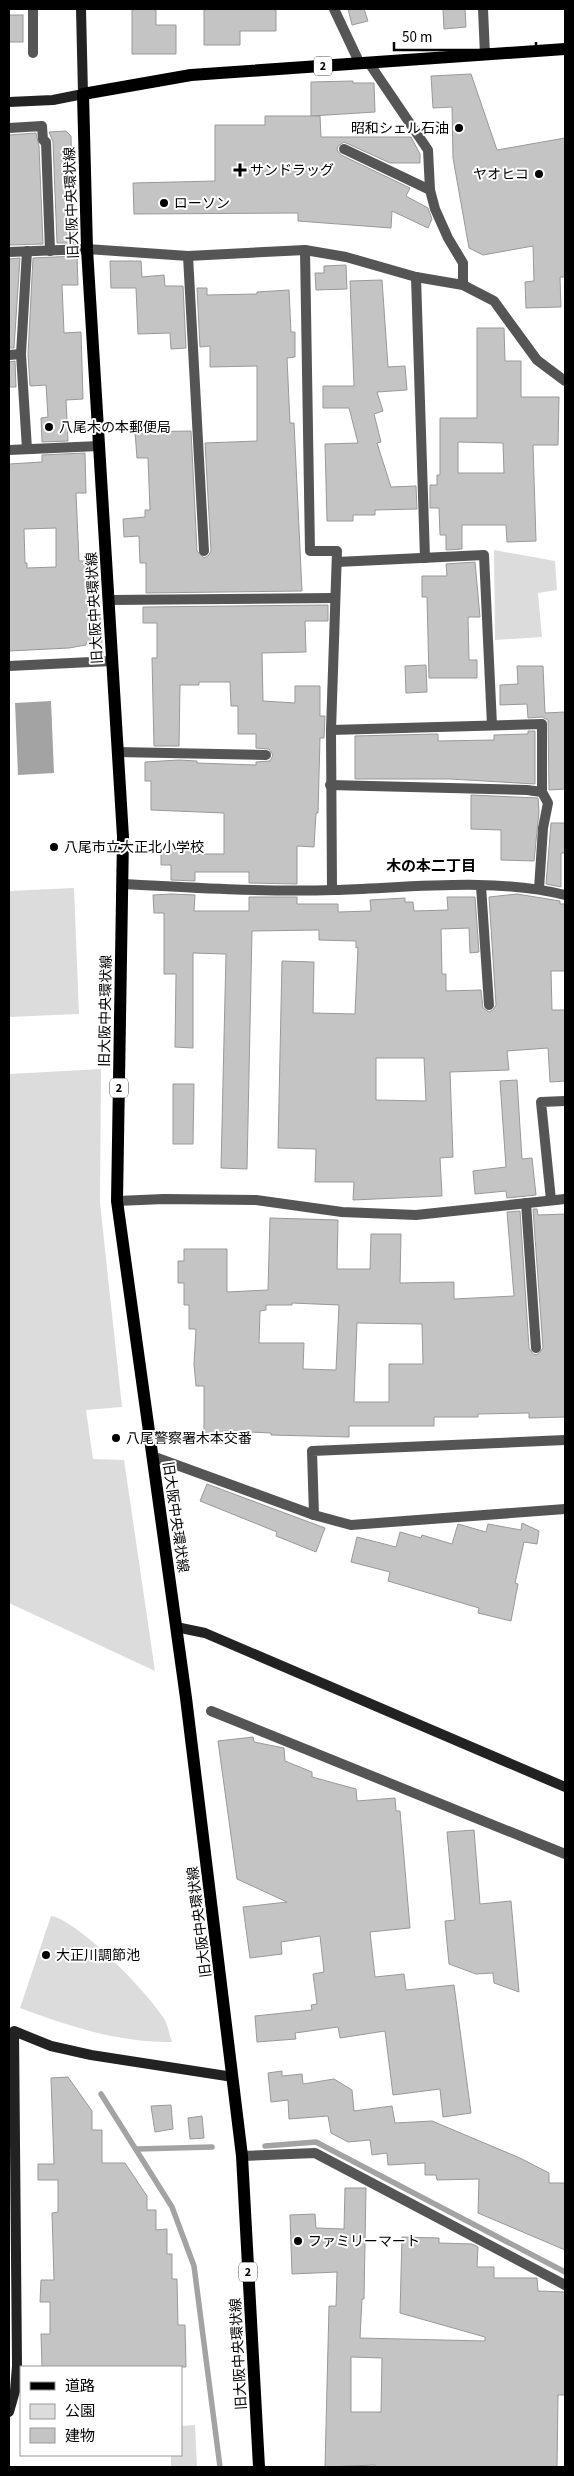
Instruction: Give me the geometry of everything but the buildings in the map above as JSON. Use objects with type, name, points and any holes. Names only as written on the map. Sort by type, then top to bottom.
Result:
[{"type":"main road","name":"2","points":[[83,94],[191,75],[565,49]]},
{"type":"main road","name":"旧大阪中央環状線","points":[[83,94],[86,249],[123,837],[117,1201],[176,1627],[242,2156],[259,2467]]},
{"type":"street","points":[[33,9],[33,53]]},
{"type":"street","points":[[9,102],[53,100],[83,94],[81,9]]},
{"type":"street","points":[[334,9],[364,63],[428,150],[430,190],[435,209],[448,238],[463,263],[463,285]]},
{"type":"street","points":[[482,9],[485,55]]},
{"type":"street","points":[[9,128],[42,126],[43,140],[46,142],[50,250]]},
{"type":"street","points":[[344,149],[430,190]]},
{"type":"street","points":[[9,252],[86,249],[188,256],[304,250],[346,256],[416,277],[463,285],[494,302],[537,360],[565,381]]},
{"type":"street","points":[[304,250],[310,551],[337,551],[334,598],[330,785],[332,890]]},
{"type":"street","points":[[27,252],[21,354],[27,449]]},
{"type":"street","points":[[188,256],[204,551]]},
{"type":"street","points":[[416,277],[426,558]]},
{"type":"street","points":[[9,355],[21,354]]},
{"type":"street","points":[[9,450],[99,446]]},
{"type":"street","points":[[337,562],[484,555],[492,725]]},
{"type":"street","points":[[109,600],[334,598]]},
{"type":"street","points":[[9,666],[112,661]]},
{"type":"street","points":[[331,730],[456,728],[542,724],[542,792],[548,802],[543,828],[539,889]]},
{"type":"street","points":[[117,752],[266,755]]},
{"type":"street","points":[[330,785],[527,790],[542,792]]},
{"type":"street","points":[[122,884],[236,891],[481,886],[539,889],[565,895]]},
{"type":"street","points":[[481,886],[489,1005]]},
{"type":"street","points":[[551,1200],[541,1102],[565,1100]]},
{"type":"street","points":[[117,1201],[164,1198],[256,1200],[342,1212],[406,1215],[565,1199]]},
{"type":"street","points":[[526,1203],[536,1348]]},
{"type":"street","points":[[314,1515],[312,1451],[565,1440]]},
{"type":"street","points":[[152,1456],[314,1515],[351,1524],[565,1509]]},
{"type":"street","points":[[176,1627],[205,1633],[565,1787]]},
{"type":"street","points":[[211,1711],[565,1854]]},
{"type":"street","points":[[9,2412],[17,2366],[12,2243],[10,2030],[51,2046],[92,2055],[233,2077]]},
{"type":"street","points":[[242,2156],[315,2153],[565,2285]]},
{"type":"green space","points":[[494,550],[555,561],[557,590],[538,593],[542,637],[495,640]]},
{"type":"green space","points":[[74,888],[79,1014],[9,1017],[9,891]]},
{"type":"green space","points":[[101,1069],[100,1203],[122,1407],[86,1410],[93,1459],[124,1460],[155,1671],[9,1603],[9,1074]]},
{"type":"green space","points":[[51,1916],[63,1920],[78,1930],[128,1975],[163,2017],[172,2042],[133,2040],[94,2032],[20,2008]]},
{"type":"green space","points":[[195,2425],[197,2467],[171,2467],[171,2456],[182,2456],[182,2426]]},
{"type":"shaded area","points":[[51,701],[54,773],[18,775],[15,703]]},
{"type":"waterway","points":[[101,2094],[172,2207],[194,2266],[220,2467]]},
{"type":"waterway","points":[[265,2146],[316,2142],[565,2272]]},
{"type":"waterway","points":[[137,2149],[212,2147]]},
{"type":"place","name":"昭和シェル石油","points":[[459,128]]},
{"type":"place","name":"サンドラッグ","points":[[240,170]]},
{"type":"place","name":"ヤオヒコ","points":[[539,174]]},
{"type":"place","name":"ローソン","points":[[164,203]]},
{"type":"place","name":"八尾木の本郵便局","points":[[49,427]]},
{"type":"place","name":"八尾市立大正北小学校","points":[[54,847]]},
{"type":"place","name":"八尾警察署木本交番","points":[[116,1438]]},
{"type":"place","name":"大正川調節池","points":[[46,1955]]},
{"type":"place","name":"ファミリーマート","points":[[298,2241]]},
{"type":"district","name":"木の本二丁目","points":[[431,866]]}]
